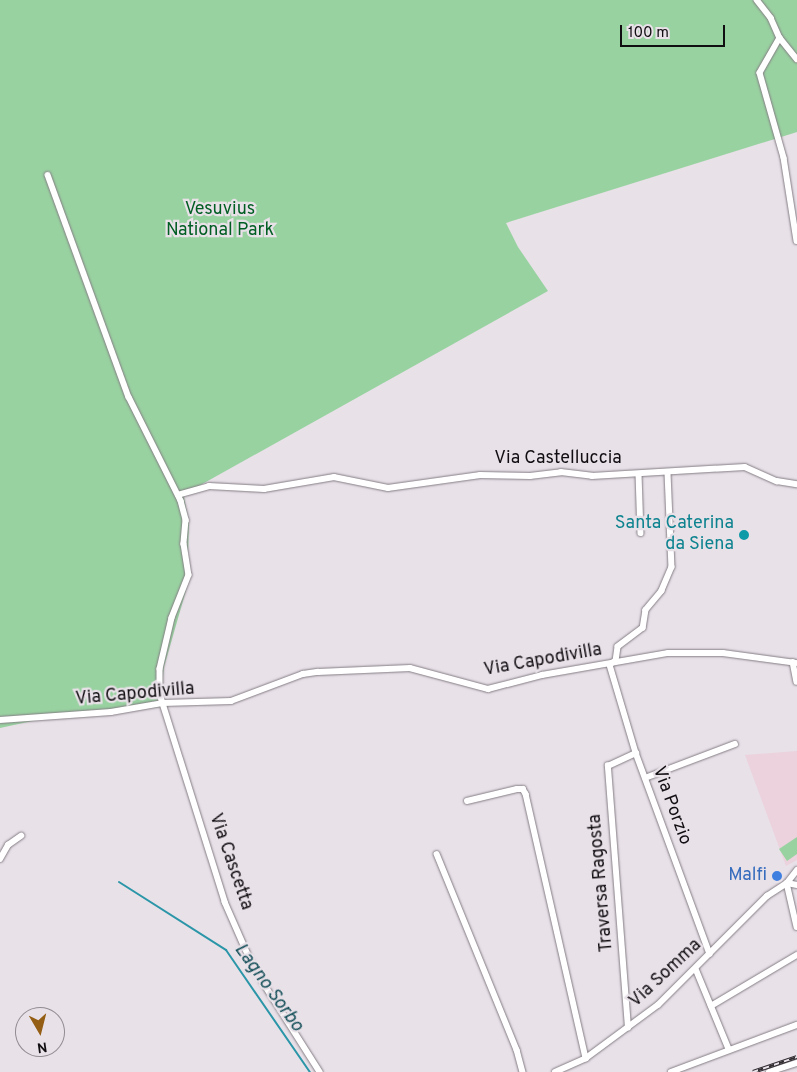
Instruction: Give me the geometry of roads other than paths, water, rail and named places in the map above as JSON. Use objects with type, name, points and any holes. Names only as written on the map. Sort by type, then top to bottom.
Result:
[{"type":"street","points":[[757,0],[771,18],[780,38],[797,59]]},
{"type":"street","points":[[780,38],[760,73],[784,158],[797,241]]},
{"type":"street","name":"Via Cascetta","points":[[48,175],[129,397],[178,495],[186,520],[184,544],[190,575],[172,618],[160,669],[163,703],[225,902],[254,968],[320,1072]]},
{"type":"street","name":"Via Castelluccia","points":[[178,495],[208,486],[264,489],[334,477],[388,488],[480,475],[530,476],[561,472],[592,476],[745,467],[761,475],[797,484]]},
{"type":"street","points":[[610,665],[616,661],[618,648],[643,628],[646,610],[662,591],[672,567],[668,473]]},
{"type":"street","points":[[639,474],[641,532]]},
{"type":"street","name":"Via Capodivilla","points":[[1,721],[111,712],[163,703],[232,701],[303,674],[318,672],[410,668],[488,689],[542,675],[610,665],[640,657],[690,652],[723,652],[795,662]]},
{"type":"street","points":[[795,662],[797,682]]},
{"type":"street","name":"Via Porzio","points":[[610,665],[636,753],[710,954]]},
{"type":"street","points":[[645,778],[735,744]]},
{"type":"street","name":"Traversa Ragosta","points":[[628,1028],[608,766],[636,753]]},
{"type":"street","points":[[467,801],[517,789],[523,789],[526,794],[586,1058]]},
{"type":"street","points":[[0,859],[8,845],[21,836]]},
{"type":"street","points":[[436,854],[517,1050],[523,1072]]},
{"type":"street","name":"Via Somma","points":[[555,1072],[586,1058],[628,1028],[696,969],[767,896],[787,883],[797,870]]},
{"type":"street","points":[[797,885],[787,883],[797,927]]},
{"type":"street","points":[[711,1006],[797,955]]},
{"type":"street","points":[[696,969],[729,1050]]},
{"type":"street","points":[[671,1072],[797,1025]]},
{"type":"street","points":[[769,1072],[797,1063]]},
{"type":"waterway","name":"Lagno Sorbo","points":[[119,882],[226,950],[310,1072]]},
{"type":"railway","points":[[753,1072],[797,1057]]},
{"type":"place","name":"Santa Caterina da Siena","points":[[744,535]]},
{"type":"place","name":"Malfi","points":[[777,876]]},
{"type":"park label","name":"Vesuvius National Park","points":[[220,221]]}]
